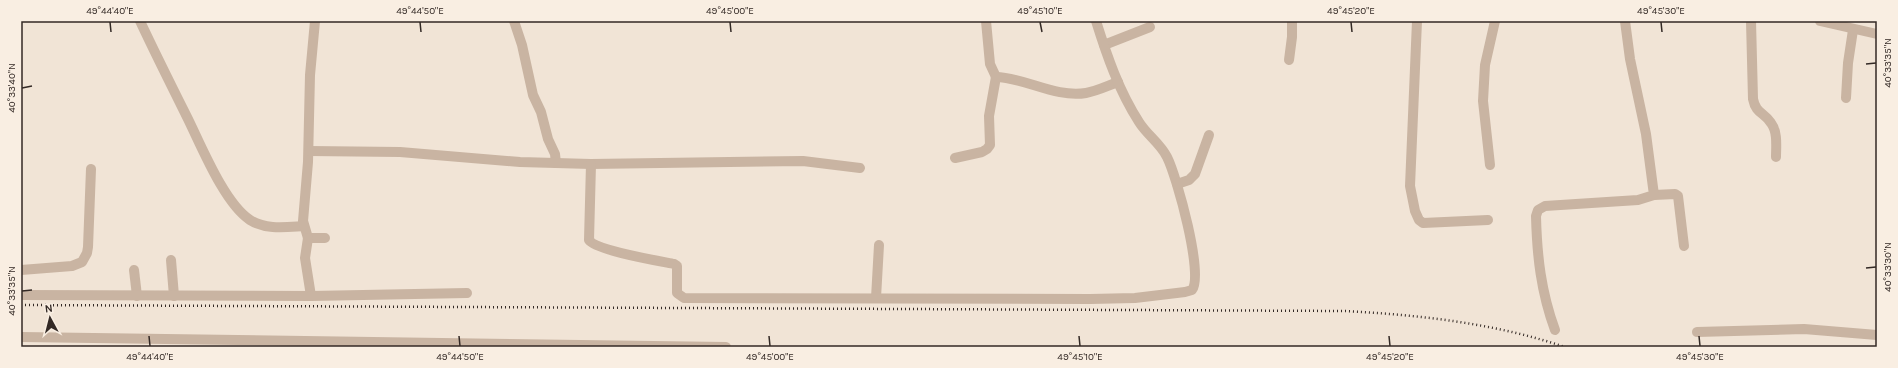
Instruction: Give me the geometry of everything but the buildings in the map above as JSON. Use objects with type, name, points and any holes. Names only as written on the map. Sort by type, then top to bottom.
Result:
[{"type":"street","points":[[140,21],[226,193],[242,214],[251,221],[273,228],[304,226]]},
{"type":"street","points":[[311,296],[305,258],[308,238],[304,226],[309,151],[310,75],[315,21]]},
{"type":"street","points":[[514,21],[522,45],[533,95],[541,112],[548,139],[555,154],[556,162]]},
{"type":"street","points":[[955,158],[982,152],[990,145],[989,116],[996,77],[990,64],[986,21]]},
{"type":"street","points":[[591,164],[589,240],[594,244],[610,249],[674,264],[677,266],[678,271],[676,290],[681,297],[1128,298],[1176,294],[1192,290],[1195,286],[1195,273],[1190,236],[1178,184],[1168,158],[1161,145],[1139,122],[1118,82],[1096,21]]},
{"type":"street","points":[[1289,60],[1292,21]]},
{"type":"street","points":[[1417,21],[1410,181],[1415,211],[1419,220],[1423,223],[1488,220]]},
{"type":"street","points":[[1490,165],[1483,101],[1485,66],[1495,21]]},
{"type":"street","points":[[1625,21],[1630,59],[1646,134],[1654,195]]},
{"type":"street","points":[[1751,21],[1754,106],[1771,122],[1774,129],[1776,157]]},
{"type":"street","points":[[1826,22],[1853,30],[1877,34]]},
{"type":"street","points":[[1104,45],[1150,27]]},
{"type":"street","points":[[1846,98],[1848,62],[1853,30]]},
{"type":"street","points":[[996,77],[1009,77],[1061,92],[1075,94],[1095,91],[1118,82]]},
{"type":"street","points":[[1178,184],[1189,180],[1195,174],[1209,135]]},
{"type":"street","points":[[309,151],[408,153],[591,164],[803,161],[860,168]]},
{"type":"street","points":[[21,270],[72,266],[82,262],[87,253],[88,247],[91,169]]},
{"type":"street","points":[[1555,330],[1546,303],[1538,265],[1536,216],[1538,210],[1546,206],[1638,200],[1654,195],[1675,194],[1678,196],[1684,246]]},
{"type":"street","points":[[308,238],[325,238]]},
{"type":"street","points":[[876,298],[878,245]]},
{"type":"street","points":[[171,260],[174,296]]},
{"type":"street","points":[[134,270],[137,296]]},
{"type":"street","points":[[21,295],[311,296],[467,293]]},
{"type":"street","points":[[1697,332],[1804,329],[1877,335]]},
{"type":"street","points":[[21,337],[726,347]]},
{"type":"railway","points":[[21,305],[1345,311],[1401,315],[1484,326],[1565,347]]}]
